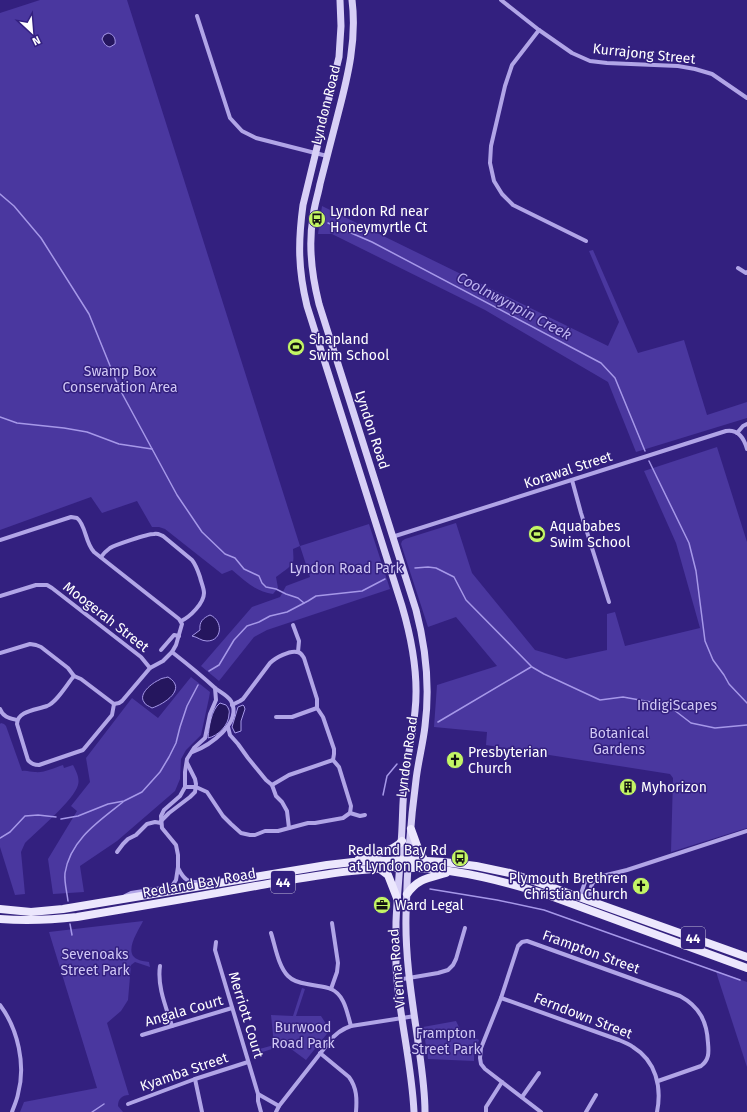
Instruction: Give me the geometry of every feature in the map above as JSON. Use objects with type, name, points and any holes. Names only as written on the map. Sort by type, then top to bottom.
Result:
[{"type":"main road","name":"Lyndon Road","points":[[340,0],[342,26],[339,57],[303,205],[299,230],[299,256],[302,286],[406,620],[414,661],[416,685],[415,710],[404,783],[400,864]]},
{"type":"main road","name":"Lyndon Road","points":[[352,0],[353,35],[349,67],[312,218],[312,267],[319,304],[419,622],[425,652],[428,679],[426,726],[416,778],[409,864]]},
{"type":"main road","points":[[381,540],[392,537]]},
{"type":"main road","points":[[411,829],[419,851],[425,860]]},
{"type":"main road","points":[[353,862],[366,856],[393,848],[402,841]]},
{"type":"main road","name":"Redland Bay Road","points":[[409,864],[425,860],[476,866],[525,877],[747,958]]},
{"type":"main road","name":"Redland Bay Road","points":[[0,909],[31,912],[63,909],[353,862],[409,864],[516,885],[548,895],[747,968]]},
{"type":"main road","name":"Redland Bay Road","points":[[0,919],[24,920],[77,917],[320,875],[380,869],[400,864]]},
{"type":"main road","name":"Vienna Road","points":[[400,864],[397,898],[397,980],[412,1084],[414,1112]]},
{"type":"main road","name":"Vienna Road","points":[[409,864],[406,933],[407,958],[424,1084],[425,1112]]},
{"type":"main road","points":[[380,869],[388,875],[397,898]]},
{"type":"main road","points":[[408,894],[412,886],[419,882],[451,872]]},
{"type":"main road","points":[[581,908],[585,899]]},
{"type":"street","name":"Kurrajong Street","points":[[501,0],[539,30],[572,53],[590,61],[678,66],[695,69],[712,74],[747,98]]},
{"type":"street","points":[[197,16],[230,118],[242,131],[256,138],[327,156]]},
{"type":"street","points":[[539,30],[512,65],[504,86],[490,146],[490,163],[494,181],[502,194],[513,205],[586,241]]},
{"type":"street","points":[[738,268],[747,273]]},
{"type":"street","points":[[747,424],[743,426],[738,433],[744,440],[747,449]]},
{"type":"street","name":"Korawal Street","points":[[392,537],[726,430],[731,430],[738,433]]},
{"type":"street","points":[[572,480],[580,513],[609,602]]},
{"type":"street","points":[[0,540],[74,517],[80,520],[91,548],[181,621],[182,624],[179,636],[176,646],[172,652],[163,661],[150,668],[122,701],[114,704]]},
{"type":"street","points":[[101,557],[112,547],[147,535],[159,534],[163,536],[192,560],[199,573],[204,592],[202,601],[191,615],[181,621]]},
{"type":"street","name":"Moogerah Street","points":[[0,596],[36,585],[47,585],[141,657],[150,668]]},
{"type":"street","points":[[293,625],[299,641],[298,652]]},
{"type":"street","points":[[161,650],[174,635],[179,636]]},
{"type":"street","points":[[0,653],[24,645],[36,645],[41,647],[68,668],[74,676],[81,679],[114,704]]},
{"type":"street","points":[[172,652],[225,695],[232,705],[233,713],[228,727],[222,734],[198,750],[192,752]]},
{"type":"street","points":[[185,787],[196,787],[207,792],[223,816],[241,833],[246,835],[255,835],[265,831],[278,831],[308,824],[339,820],[350,813],[351,806],[347,793],[338,767],[333,760],[334,749],[323,717],[317,708],[318,699],[304,658],[301,654],[294,652],[274,659],[243,699],[232,705]]},
{"type":"street","points":[[74,676],[53,702],[46,706],[21,714],[17,720],[30,763],[39,765],[83,750],[112,714],[114,704]]},
{"type":"street","points":[[114,901],[131,893],[172,886],[176,880],[178,850],[162,828],[161,816],[162,813],[180,796],[185,787],[186,762],[194,748],[205,738],[210,714],[216,700],[215,688]]},
{"type":"street","points":[[216,700],[225,695]]},
{"type":"street","points":[[276,717],[292,717],[317,708]]},
{"type":"street","points":[[0,709],[3,715],[17,720]]},
{"type":"street","points":[[228,727],[230,735],[266,780],[272,785],[276,796],[282,802],[287,811],[289,828]]},
{"type":"street","points":[[222,734],[230,735]]},
{"type":"street","points":[[272,785],[289,775],[333,760]]},
{"type":"street","points":[[117,852],[123,844],[136,835],[147,824],[161,822],[169,813],[195,792],[195,779],[186,762]]},
{"type":"street","points":[[350,813],[365,816]]},
{"type":"street","points":[[585,899],[585,882],[590,879],[627,870],[747,831]]},
{"type":"street","points":[[178,868],[185,879],[190,882],[238,876],[258,877]]},
{"type":"street","points":[[585,899],[590,890],[591,884],[600,877]]},
{"type":"street","points":[[331,989],[337,972],[338,963],[332,923]]},
{"type":"street","points":[[397,980],[438,974],[448,970],[456,959],[465,928]]},
{"type":"street","points":[[271,933],[282,968],[288,977],[298,982],[331,989],[341,997],[351,1026]]},
{"type":"street","name":"Merriott Court","points":[[216,942],[214,950],[258,1094],[261,1112]]},
{"type":"street","name":"Frampton Street","points":[[541,1112],[485,1069],[480,1058],[481,1048],[501,998],[518,946],[522,942],[533,942],[680,996],[693,1004],[705,1023],[708,1059],[701,1066],[658,1081]]},
{"type":"street","points":[[160,966],[158,975],[172,1026]]},
{"type":"street","name":"Ferndown Street","points":[[501,998],[633,1046],[647,1060],[658,1081],[659,1095],[657,1112]]},
{"type":"street","points":[[0,1005],[5,1012],[18,1041],[21,1078],[18,1095],[12,1112]]},
{"type":"street","name":"Angala Court","points":[[142,1035],[232,1008]]},
{"type":"street","points":[[276,1112],[279,1106],[335,1034],[342,1029],[351,1026],[414,1016]]},
{"type":"street","points":[[320,1053],[352,1081],[357,1097],[356,1112]]},
{"type":"street","name":"Kyamba Street","points":[[128,1104],[195,1079],[248,1062]]},
{"type":"street","points":[[522,1097],[539,1073]]},
{"type":"street","points":[[195,1079],[202,1112]]},
{"type":"street","points":[[486,1112],[486,1106],[502,1082]]},
{"type":"street","points":[[258,1094],[279,1106]]},
{"type":"street","points":[[586,1112],[596,1095]]},
{"type":"green space","name":"Swamp Box Conservation Area","points":[[40,0],[127,0],[300,546],[293,549],[292,564],[276,577],[278,588],[273,594],[261,591],[246,582],[232,570],[222,574],[165,529],[152,527],[137,501],[102,513],[91,497],[0,530],[0,13]]},
{"type":"green space","points":[[322,206],[608,346],[619,322],[589,251],[593,250],[638,353],[684,340],[707,415],[747,402],[747,418],[636,452],[608,382],[485,310],[332,234],[318,234]]},
{"type":"green space","name":"IndigiScapes","points":[[717,447],[747,542],[747,828],[671,852],[673,778],[670,774],[486,745],[487,732],[434,727],[437,685],[497,666],[456,617],[428,627],[401,544],[405,539],[456,523],[472,573],[535,650],[566,659],[607,650],[607,614],[615,612],[625,646],[700,628],[676,543],[644,471]]},
{"type":"green space","name":"Lyndon Road Park","points":[[369,524],[390,589],[267,630],[254,637],[219,681],[201,666],[252,607],[280,597],[286,586],[310,577],[300,546]]},
{"type":"green space","points":[[191,677],[210,692],[201,735],[186,750],[181,759],[180,779],[175,791],[117,841],[80,866],[84,892],[53,894],[48,859],[77,811],[71,806],[90,782],[86,758],[132,698],[158,718]]},
{"type":"green space","points":[[1,723],[6,726],[22,771],[42,772],[63,765],[64,768],[73,765],[78,780],[78,785],[70,799],[25,843],[21,852],[25,894],[15,895],[0,847]]},
{"type":"green space","name":"Sevenoaks Street Park","points":[[143,921],[133,941],[131,951],[133,956],[137,959],[149,962],[150,967],[135,962],[131,965],[128,1000],[121,1011],[107,1023],[129,1095],[122,1097],[119,1101],[118,1106],[123,1112],[20,1112],[24,1102],[97,1088],[49,932]]},
{"type":"green space","points":[[716,971],[747,982],[747,1067],[718,978]]},
{"type":"green space","name":"Burwood Road Park","points":[[302,988],[305,989],[296,1016],[321,1016],[330,1030],[306,1060],[283,1043],[275,1048],[253,1055],[252,1051],[274,1045],[271,1015],[293,1016]]},
{"type":"green space","name":"Frampton Street Park","points":[[456,1021],[461,1031],[479,1040],[474,1055],[474,1061],[428,1059],[423,1027]]},
{"type":"shaded area","points":[[108,33],[113,35],[115,38],[115,44],[110,47],[104,43],[102,39],[104,35]]},
{"type":"shaded area","points":[[210,615],[219,625],[216,638],[207,641],[192,636],[200,630],[200,625],[205,617]]},
{"type":"shaded area","points":[[168,677],[176,686],[172,696],[168,700],[152,708],[146,705],[143,699],[144,692],[160,679]]},
{"type":"shaded area","points":[[220,703],[226,705],[228,708],[229,718],[225,726],[216,735],[208,738],[214,710]]},
{"type":"shaded area","points":[[243,705],[245,709],[241,721],[241,731],[235,733],[232,727],[238,707]]},
{"type":"waterway","name":"Coolnwynpin Creek","points":[[0,194],[14,206],[41,238],[89,314],[117,383]]},
{"type":"waterway","name":"Coolnwynpin Creek","points":[[328,223],[372,242],[601,363],[615,378],[645,451]]},
{"type":"waterway","name":"Coolnwynpin Creek","points":[[118,386],[177,495],[202,532],[225,554],[235,558],[244,569],[259,576],[262,583],[266,587],[276,589],[298,598],[304,603]]},
{"type":"waterway","points":[[0,417],[17,423],[87,432],[119,444],[152,449]]},
{"type":"waterway","name":"Coolnwynpin Creek","points":[[649,461],[689,543],[696,571],[705,641],[713,660],[729,684],[747,703]]},
{"type":"waterway","name":"Coolnwynpin Creek","points":[[415,568],[436,568],[454,577],[466,600],[532,667],[544,674],[600,700],[623,697],[665,703],[691,723],[715,728],[747,725]]},
{"type":"waterway","name":"Coolnwynpin Creek","points":[[209,671],[219,665],[234,640],[247,626],[270,616],[287,612],[316,596],[362,591],[385,579]]},
{"type":"waterway","points":[[438,722],[531,667]]},
{"type":"waterway","name":"Coolnwynpin Creek","points":[[61,819],[78,816],[108,804],[124,801],[142,792],[160,772],[169,757],[176,743],[187,706],[198,685]]},
{"type":"waterway","points":[[383,795],[387,776],[397,764]]},
{"type":"waterway","points":[[68,901],[65,873],[68,861],[73,851],[79,841],[95,824],[123,802]]},
{"type":"waterway","name":"Coolnwynpin Creek","points":[[0,838],[10,832],[25,816],[38,815],[56,817]]},
{"type":"waterway","points":[[430,889],[497,900],[544,910],[740,980]]},
{"type":"waterway","points":[[70,924],[72,935]]},
{"type":"waterway","points":[[92,1112],[104,1104]]},
{"type":"place","name":"Lyndon Rd near Honeymyrtle Ct","points":[[317,219]]},
{"type":"place","name":"Shapland Swim School","points":[[296,347]]},
{"type":"place","name":"Aquababes Swim School","points":[[537,534]]},
{"type":"place","name":"Presbyterian Church","points":[[455,760]]},
{"type":"place","name":"Myhorizon","points":[[628,787]]},
{"type":"place","name":"Redland Bay Rd at Lyndon Road","points":[[460,858]]},
{"type":"place","name":"Plymouth Brethren Christian Church","points":[[641,886]]},
{"type":"place","name":"Ward Legal","points":[[382,905]]},
{"type":"park label","name":"Botanical Gardens","points":[[619,742]]}]
